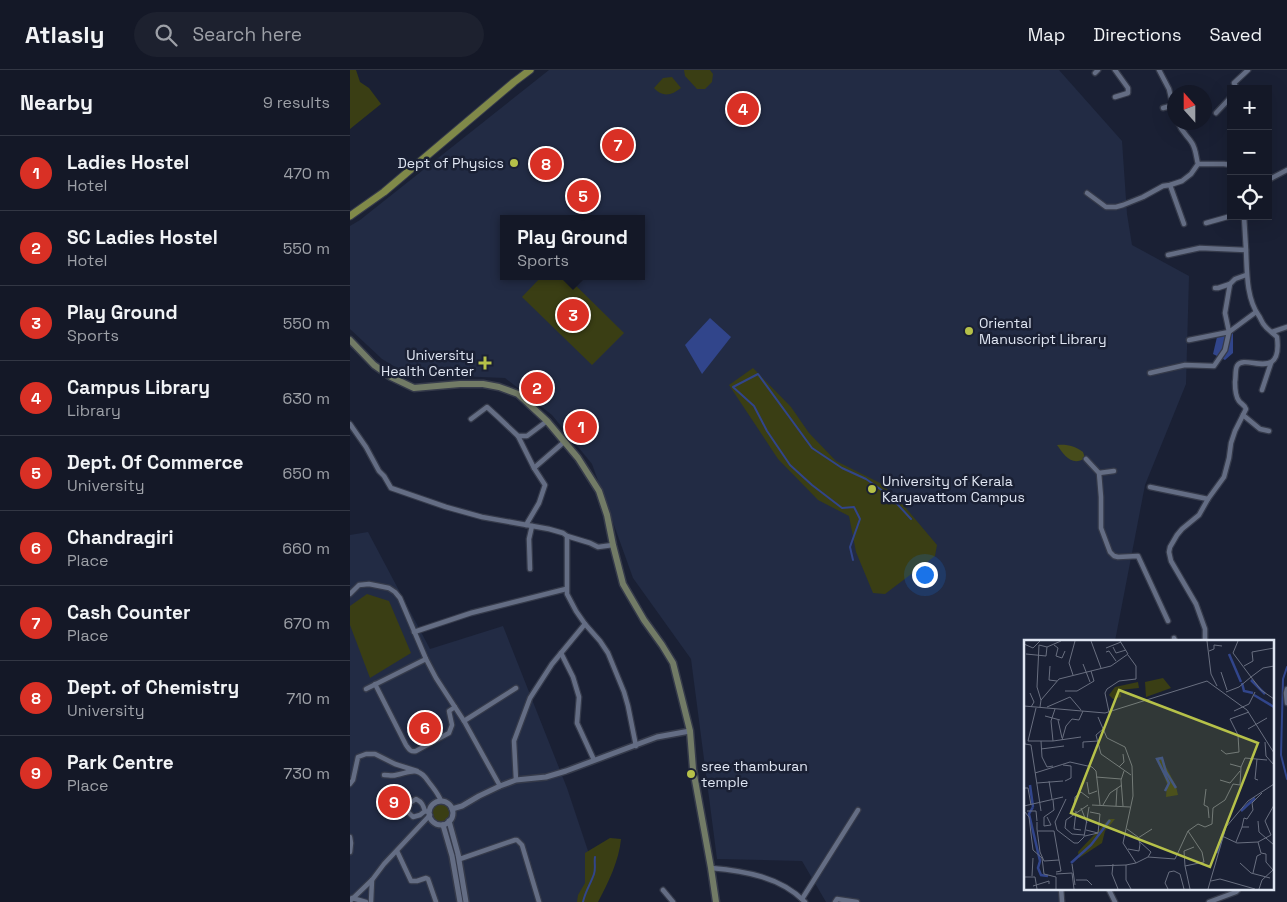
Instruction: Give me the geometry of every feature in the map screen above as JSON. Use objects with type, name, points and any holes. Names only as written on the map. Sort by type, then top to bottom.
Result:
[{"type":"main road","points":[[350,216],[384,192],[506,88],[530,70]]},
{"type":"main road","points":[[350,340],[374,365],[391,377],[414,388],[483,384],[499,387],[518,394],[547,421],[578,458],[599,491],[607,515],[623,584],[644,620],[673,663],[690,731],[693,769],[716,902]]},
{"type":"street","points":[[1115,70],[1128,88],[1128,93],[1115,97]]},
{"type":"street","points":[[1159,70],[1167,85]]},
{"type":"street","points":[[1235,85],[1234,82],[1248,70]]},
{"type":"street","points":[[1216,113],[1227,101]]},
{"type":"street","points":[[1163,108],[1167,107]]},
{"type":"street","points":[[1087,194],[1106,206],[1116,207],[1144,198],[1163,186],[1182,181],[1191,174],[1198,164],[1194,146],[1181,130]]},
{"type":"street","points":[[1198,164],[1227,164]]},
{"type":"street","points":[[1272,178],[1287,170]]},
{"type":"street","points":[[1170,185],[1184,224]]},
{"type":"street","points":[[1206,223],[1227,217]]},
{"type":"street","points":[[1244,220],[1246,274],[1256,312],[1263,325],[1277,337],[1278,344],[1262,390]]},
{"type":"street","points":[[1168,254],[1200,248],[1246,250]]},
{"type":"street","points":[[1214,288],[1230,284],[1235,279],[1246,274]]},
{"type":"street","points":[[1150,373],[1185,366],[1214,366],[1225,350],[1229,332],[1225,314],[1230,284]]},
{"type":"street","points":[[1190,340],[1229,332],[1256,312]]},
{"type":"street","points":[[1272,332],[1287,327]]},
{"type":"street","points":[[1205,640],[1205,629],[1196,604],[1171,561],[1170,547],[1186,524],[1199,515],[1224,477],[1230,458],[1231,443],[1246,409],[1246,406],[1238,400],[1235,386],[1237,366],[1245,362],[1271,363]]},
{"type":"street","points":[[471,419],[487,408],[498,417],[518,436],[545,485],[529,525],[530,569]]},
{"type":"street","points":[[1243,416],[1260,429],[1270,431]]},
{"type":"street","points":[[518,436],[527,436],[547,421]]},
{"type":"street","points":[[350,424],[391,488],[482,517],[564,533],[566,536],[598,547],[613,545]]},
{"type":"street","points":[[534,468],[564,442]]},
{"type":"street","points":[[1086,458],[1099,473],[1101,528],[1106,546],[1114,556],[1138,556],[1168,621]]},
{"type":"street","points":[[1099,473],[1114,471]]},
{"type":"street","points":[[1150,487],[1208,499]]},
{"type":"street","points":[[566,536],[567,594],[585,624],[608,653],[628,706],[636,746]]},
{"type":"street","points":[[350,594],[359,585],[369,584],[384,587],[395,592],[400,598],[426,659],[500,786]]},
{"type":"street","points":[[414,632],[471,613],[566,589]]},
{"type":"street","points":[[516,780],[514,741],[530,698],[552,664],[585,624]]},
{"type":"street","points":[[561,653],[573,677],[579,696],[577,724],[594,760]]},
{"type":"street","points":[[366,689],[426,659]]},
{"type":"street","points":[[375,684],[406,744],[413,752],[449,733],[452,725],[449,710],[455,707]]},
{"type":"street","points":[[464,722],[516,688]]},
{"type":"street","points":[[1287,692],[1287,703]]},
{"type":"street","points":[[452,809],[516,780],[546,777],[657,737],[690,731]]},
{"type":"street","points":[[350,784],[353,780],[358,757],[366,754],[375,754],[395,764],[424,774],[435,788],[440,801]]},
{"type":"street","points":[[384,775],[417,771]]},
{"type":"street","points":[[351,899],[372,880],[433,804],[440,801],[446,803],[452,809],[453,815],[443,825],[436,824],[428,812]]},
{"type":"street","points":[[711,868],[737,870],[764,878],[793,891],[803,900],[858,810]]},
{"type":"street","points":[[449,821],[458,854],[466,902]]},
{"type":"street","points":[[443,825],[452,856],[460,902]]},
{"type":"street","points":[[350,837],[350,852]]},
{"type":"street","points":[[458,854],[460,859],[517,840],[522,846],[539,902]]},
{"type":"street","points":[[397,851],[411,881],[428,879],[436,902]]},
{"type":"street","points":[[371,902],[372,880]]},
{"type":"street","points":[[663,890],[673,902]]},
{"type":"street","points":[[1109,890],[1115,902]]},
{"type":"street","points":[[1209,902],[1238,890]]},
{"type":"street","points":[[351,899],[366,902]]},
{"type":"street","points":[[835,902],[837,899],[857,902]]},
{"type":"shaded area","name":"University of Kerala Karyavattom Campus","points":[[549,70],[1059,70],[1122,141],[1127,214],[1132,245],[1189,276],[1186,384],[1145,485],[1115,640],[1024,640],[1024,890],[1062,890],[1062,902],[826,902],[802,861],[717,859],[691,659],[633,578],[592,464],[552,415],[505,378],[407,374],[382,359],[350,329],[350,226]]},
{"type":"shaded area","points":[[368,532],[430,649],[503,626],[567,788],[597,878],[588,902],[350,902],[350,535]]},
{"type":"green space","points":[[350,70],[356,70],[360,82],[369,88],[381,104],[350,129]]},
{"type":"green space","points":[[684,70],[710,70],[713,74],[712,82],[705,89],[697,89],[685,76]]},
{"type":"green space","points":[[672,77],[681,88],[678,90],[671,94],[664,94],[654,88],[663,78]]},
{"type":"green space","points":[[538,280],[570,280],[624,333],[592,365],[522,297]]},
{"type":"green space","points":[[753,368],[791,407],[809,433],[836,461],[882,484],[905,507],[937,545],[935,556],[885,594],[873,593],[856,552],[849,516],[818,500],[778,459],[729,385]]},
{"type":"green space","points":[[1057,445],[1068,445],[1077,448],[1083,452],[1085,458],[1076,461],[1069,459]]},
{"type":"green space","points":[[367,594],[389,601],[411,653],[370,678],[350,625],[350,606]]},
{"type":"green space","points":[[437,804],[445,804],[450,809],[448,820],[437,822],[432,817],[432,809]]},
{"type":"green space","points":[[610,838],[621,839],[620,847],[602,895],[598,902],[577,902],[578,895],[585,883],[585,853]]},
{"type":"water","points":[[710,318],[731,337],[702,374],[685,345]]},
{"type":"water","points":[[1220,330],[1233,331],[1233,353],[1225,360],[1213,354]]},
{"type":"waterway","points":[[853,560],[850,547],[860,519],[854,507],[842,508],[790,465],[767,431],[754,406],[733,387],[758,374],[812,448],[842,468],[866,479],[890,496],[911,519]]},
{"type":"waterway","points":[[1287,667],[1283,679],[1281,755],[1287,779]]},
{"type":"waterway","points":[[583,902],[594,874],[595,857]]},
{"type":"place","name":"Campus Library","points":[[743,109]]},
{"type":"place","name":"Cash Counter","points":[[618,145]]},
{"type":"place","name":"Dept of Physics","points":[[514,163]]},
{"type":"place","name":"Dept. of Chemistry","points":[[546,164]]},
{"type":"place","name":"Dept. Of Commerce","points":[[583,196]]},
{"type":"place","name":"Play Ground","points":[[573,315]]},
{"type":"place","name":"Oriental Manuscript Library","points":[[969,331]]},
{"type":"place","name":"University Health Center","points":[[485,363]]},
{"type":"place","name":"SC Ladies Hostel","points":[[537,388]]},
{"type":"place","name":"Ladies Hostel","points":[[581,427]]},
{"type":"place","name":"University of Kerala Karyavattom Campus","points":[[872,489]]},
{"type":"place","name":"Chandragiri","points":[[425,728]]},
{"type":"place","name":"sree thamburan temple","points":[[691,774]]},
{"type":"place","name":"Park Centre","points":[[394,802]]}]
